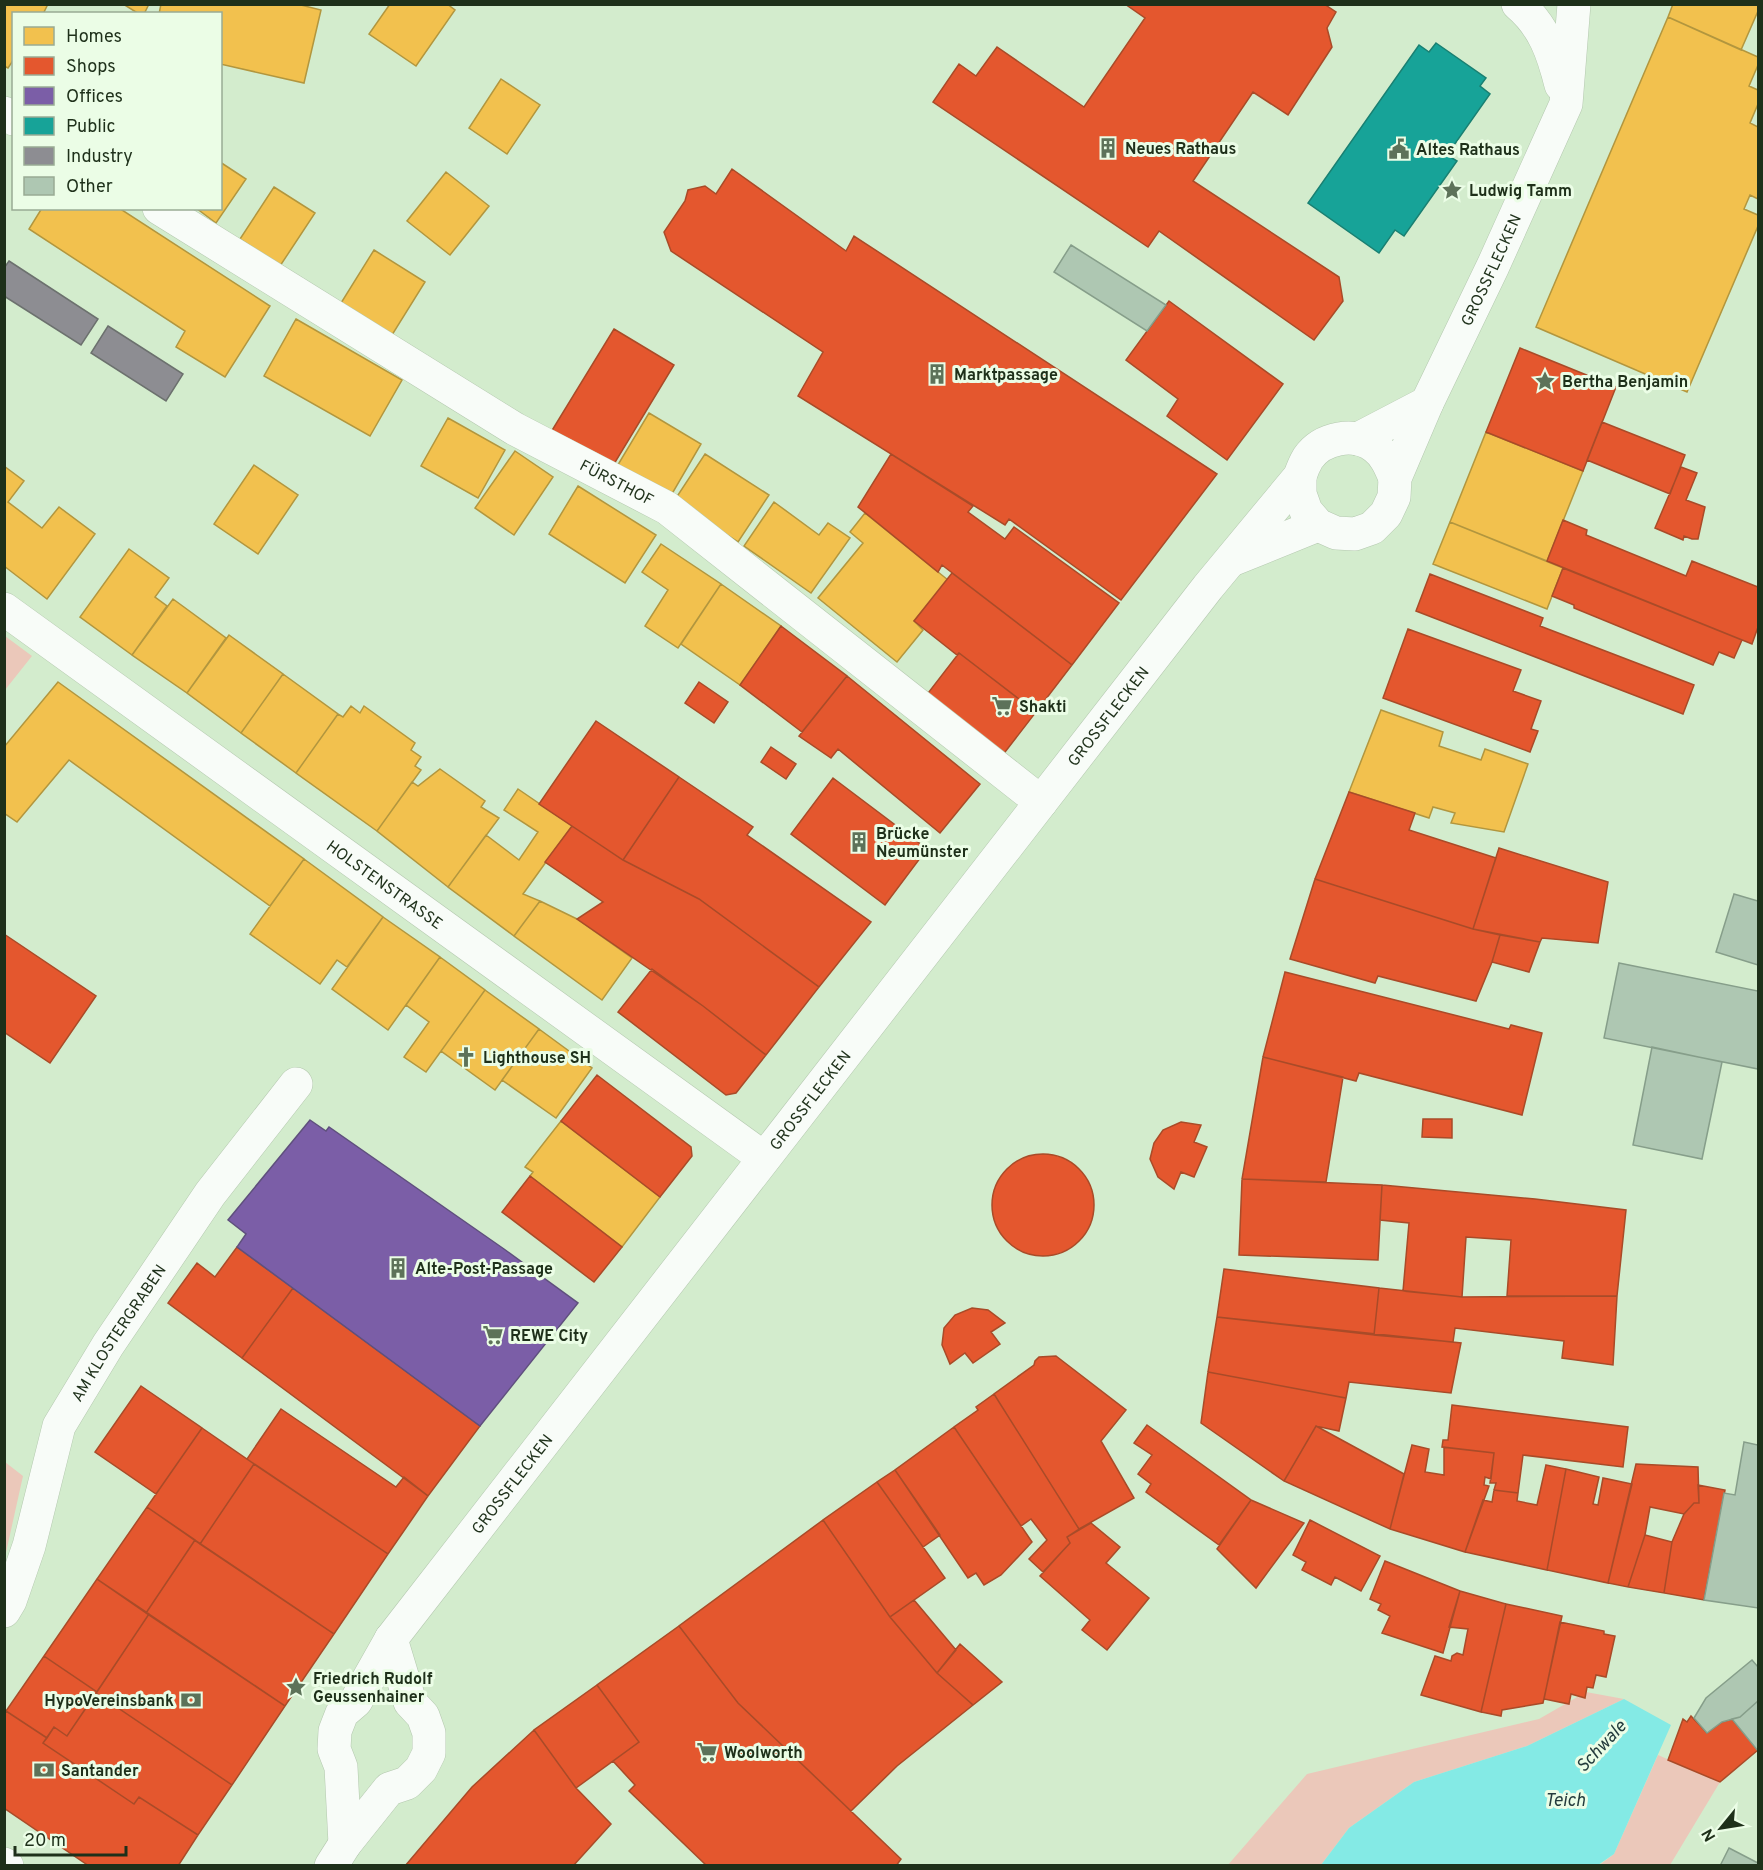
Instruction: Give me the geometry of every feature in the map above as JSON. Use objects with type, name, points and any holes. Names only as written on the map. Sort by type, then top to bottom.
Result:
[{"type":"street","points":[[1518,4],[1530,14],[1552,48],[1566,104]]},
{"type":"street","name":"GROSSFLECKEN","points":[[1318,525],[1336,533],[1355,534],[1372,528],[1386,514],[1394,497],[1395,478],[1427,403],[1493,266],[1566,104],[1574,4]]},
{"type":"street","name":"FÜRSTHOF","points":[[162,210],[515,429],[667,508],[1041,802]]},
{"type":"street","name":"GROSSFLECKEN","points":[[338,1855],[341,1767],[334,1749],[335,1731],[342,1713],[356,1701],[391,1639],[1229,561],[1300,476],[1308,458],[1321,445],[1339,438],[1358,439],[1427,403]]},
{"type":"street","points":[[1358,439],[1375,447],[1388,461],[1395,478]]},
{"type":"street","points":[[1229,561],[1318,525],[1306,511],[1300,494],[1300,476]]},
{"type":"street","name":"HOLSTENSTRASSE","points":[[4,609],[764,1158]]},
{"type":"street","name":"AM KLOSTERGRABEN","points":[[4,1611],[10,1601],[28,1546],[59,1426],[108,1345],[210,1194],[296,1084]]},
{"type":"street","name":"GROSSFLECKEN","points":[[338,1855],[389,1789],[407,1783],[421,1769],[429,1753],[429,1733],[423,1716],[410,1702],[391,1639]]},
{"type":"street","points":[[356,1701],[374,1694],[392,1694],[410,1702]]},
{"type":"street","points":[[341,1767],[353,1780],[371,1788],[389,1789]]},
{"type":"shaded area","points":[[5,636],[32,656],[5,690]]},
{"type":"shaded area","points":[[5,1462],[23,1476],[5,1557]]},
{"type":"shaded area","points":[[1586,1692],[1624,1699],[1527,1746],[1414,1782],[1349,1828],[1321,1865],[1227,1866],[1307,1774],[1539,1719]]},
{"type":"shaded area","points":[[1658,1755],[1720,1782],[1670,1865],[1598,1866],[1614,1854]]},
{"type":"water","name":"Teich","points":[[1624,1699],[1671,1725],[1614,1854],[1598,1865],[1321,1865],[1349,1828],[1414,1782],[1527,1746]]},
{"type":"building: Homes","points":[[4,4],[48,4],[44,12],[12,12],[12,62],[8,68],[4,66]]},
{"type":"building: Homes","points":[[123,4],[149,4],[145,12],[136,12]]},
{"type":"building: Homes","points":[[161,4],[297,4],[321,10],[304,83],[222,64],[222,12],[159,12]]},
{"type":"building: Homes","points":[[390,4],[447,4],[455,10],[416,66],[369,34]]},
{"type":"building: Homes","points":[[1673,4],[1758,4],[1758,11],[1741,50],[1668,17]]},
{"type":"building: Homes","points":[[1668,17],[1758,57],[1758,65],[1749,86],[1758,90],[1758,104],[1750,123],[1758,127],[1758,199],[1750,195],[1744,209],[1758,215],[1758,226],[1687,392],[1536,327]]},
{"type":"building: Homes","points":[[501,79],[540,105],[507,154],[469,128]]},
{"type":"building: Homes","points":[[222,163],[246,179],[216,223],[199,210],[222,210]]},
{"type":"building: Homes","points":[[446,172],[489,206],[450,255],[407,221]]},
{"type":"building: Homes","points":[[274,187],[315,213],[280,266],[240,239]]},
{"type":"building: Homes","points":[[41,210],[122,210],[270,306],[225,377],[176,347],[185,331],[29,229]]},
{"type":"building: Homes","points":[[374,250],[425,282],[392,335],[341,303]]},
{"type":"building: Homes","points":[[296,319],[402,380],[370,436],[264,376]]},
{"type":"building: Homes","points":[[649,413],[701,444],[669,499],[616,468]]},
{"type":"building: Homes","points":[[448,418],[505,450],[478,498],[421,466]]},
{"type":"building: Homes","points":[[1486,432],[1583,471],[1547,561],[1450,522]]},
{"type":"building: Homes","points":[[515,451],[553,477],[514,535],[475,508]]},
{"type":"building: Homes","points":[[705,454],[769,495],[738,542],[674,501]]},
{"type":"building: Homes","points":[[254,465],[298,495],[258,554],[214,524]]},
{"type":"building: Homes","points":[[4,466],[24,481],[8,502],[42,528],[59,507],[95,534],[47,599],[4,566]]},
{"type":"building: Homes","points":[[578,486],[656,535],[625,583],[549,534]]},
{"type":"building: Homes","points":[[774,502],[819,535],[828,523],[850,538],[811,593],[744,546]]},
{"type":"building: Homes","points":[[865,513],[948,580],[914,621],[923,630],[897,662],[818,598],[863,543],[850,532]]},
{"type":"building: Homes","points":[[1450,522],[1563,568],[1547,609],[1433,564]]},
{"type":"building: Homes","points":[[661,544],[721,584],[678,648],[645,626],[668,590],[642,572]]},
{"type":"building: Homes","points":[[129,549],[169,578],[155,597],[167,606],[132,655],[80,617]]},
{"type":"building: Homes","points":[[721,584],[781,626],[740,685],[681,644]]},
{"type":"building: Homes","points":[[173,599],[226,638],[187,693],[132,655]]},
{"type":"building: Homes","points":[[229,635],[283,674],[241,733],[187,693]]},
{"type":"building: Homes","points":[[283,674],[338,714],[296,773],[241,733]]},
{"type":"building: Homes","points":[[58,682],[304,859],[270,906],[69,760],[17,822],[4,813],[4,747]]},
{"type":"building: Homes","points":[[351,706],[360,713],[364,706],[415,743],[411,750],[421,757],[415,766],[421,770],[377,831],[296,773],[338,714],[343,717]]},
{"type":"building: Homes","points":[[1381,710],[1443,732],[1439,746],[1481,760],[1485,749],[1528,764],[1504,832],[1451,823],[1455,813],[1433,807],[1429,818],[1349,792]]},
{"type":"building: Homes","points":[[440,769],[485,801],[481,807],[499,818],[448,887],[377,831],[412,782],[418,786]]},
{"type":"building: Homes","points":[[518,789],[572,826],[523,894],[540,901],[514,936],[448,887],[486,835],[519,860],[538,832],[504,810]]},
{"type":"building: Homes","points":[[304,859],[383,917],[347,967],[337,960],[320,984],[250,934]]},
{"type":"building: Homes","points":[[540,901],[577,919],[632,958],[602,1000],[514,936]]},
{"type":"building: Homes","points":[[383,917],[440,957],[388,1030],[332,989]]},
{"type":"building: Homes","points":[[440,957],[485,990],[426,1072],[404,1057],[429,1022],[406,1005]]},
{"type":"building: Homes","points":[[485,990],[539,1029],[495,1090],[441,1051]]},
{"type":"building: Homes","points":[[539,1029],[592,1068],[556,1118],[502,1080]]},
{"type":"building: Homes","points":[[561,1121],[660,1197],[622,1247],[530,1176],[533,1172],[525,1167]]},
{"type":"building: Shops","name":"Neues Rathaus","points":[[1125,4],[1324,4],[1336,12],[1327,28],[1332,47],[1288,115],[1253,92],[1193,181],[1339,277],[1343,301],[1314,340],[1159,231],[1148,247],[933,102],[959,64],[976,76],[997,47],[1084,107],[1145,18]]},
{"type":"building: Shops","name":"Marktpassage","points":[[732,169],[846,251],[854,236],[1217,474],[1121,600],[1009,519],[1005,525],[798,396],[823,352],[671,251],[664,232],[685,201],[688,190],[705,186],[716,194]]},
{"type":"building: Shops","points":[[1169,301],[1283,384],[1227,460],[1167,416],[1178,399],[1126,360]]},
{"type":"building: Shops","points":[[614,329],[674,365],[611,469],[551,432]]},
{"type":"building: Shops","points":[[1520,348],[1616,387],[1583,471],[1486,432]]},
{"type":"building: Shops","points":[[1602,422],[1685,455],[1670,494],[1587,460]]},
{"type":"building: Shops","points":[[891,454],[973,506],[968,512],[1005,539],[1014,527],[1119,603],[1072,665],[942,565],[938,572],[858,507]]},
{"type":"building: Shops","points":[[1681,467],[1697,473],[1686,500],[1705,507],[1698,539],[1684,536],[1683,540],[1655,528]]},
{"type":"building: Shops","points":[[1563,520],[1587,530],[1586,535],[1686,576],[1692,561],[1758,587],[1758,627],[1752,644],[1547,561]]},
{"type":"building: Shops","points":[[1563,568],[1742,640],[1734,658],[1719,652],[1713,665],[1574,608],[1574,605],[1552,596]]},
{"type":"building: Shops","points":[[952,573],[1072,665],[1036,712],[914,621]]},
{"type":"building: Shops","points":[[1430,574],[1543,618],[1540,626],[1694,685],[1683,714],[1416,611]]},
{"type":"building: Shops","points":[[781,626],[847,676],[802,732],[740,685]]},
{"type":"building: Shops","points":[[1408,629],[1521,670],[1513,691],[1541,701],[1531,729],[1538,731],[1530,752],[1383,698]]},
{"type":"building: Shops","points":[[959,653],[1036,712],[1002,756],[925,697]]},
{"type":"building: Shops","points":[[847,676],[980,784],[940,833],[838,749],[831,758],[799,736]]},
{"type":"building: Shops","points":[[699,682],[728,702],[714,723],[685,703]]},
{"type":"building: Shops","points":[[596,721],[679,777],[623,860],[539,804]]},
{"type":"building: Shops","points":[[771,747],[796,764],[786,779],[761,762]]},
{"type":"building: Shops","points":[[679,777],[753,827],[747,835],[871,922],[819,987],[699,899],[623,860]]},
{"type":"building: Shops","name":"Brücke Neumünster","points":[[833,778],[927,849],[885,905],[791,834]]},
{"type":"building: Shops","points":[[1349,792],[1415,813],[1409,830],[1496,858],[1473,929],[1315,879]]},
{"type":"building: Shops","points":[[572,826],[623,860],[699,899],[819,987],[766,1055],[703,1006],[577,919],[603,902],[545,862]]},
{"type":"building: Shops","points":[[1499,848],[1608,882],[1598,943],[1542,938],[1540,942],[1473,929]]},
{"type":"building: Shops","points":[[1315,879],[1473,929],[1500,935],[1476,1001],[1378,976],[1375,983],[1290,959]]},
{"type":"building: Shops","points":[[4,934],[96,996],[50,1063],[4,1032]]},
{"type":"building: Shops","points":[[1500,935],[1540,942],[1529,972],[1492,962]]},
{"type":"building: Shops","points":[[652,969],[766,1055],[736,1093],[726,1095],[618,1012]]},
{"type":"building: Shops","points":[[1285,972],[1509,1029],[1511,1025],[1542,1033],[1522,1115],[1359,1073],[1356,1081],[1263,1057]]},
{"type":"building: Shops","points":[[1263,1057],[1343,1077],[1326,1182],[1242,1179]]},
{"type":"building: Shops","points":[[597,1075],[691,1147],[692,1156],[660,1197],[561,1121]]},
{"type":"building: Shops","points":[[1423,1119],[1452,1119],[1452,1138],[1422,1137]]},
{"type":"building: Shops","points":[[1181,1122],[1201,1125],[1194,1142],[1207,1147],[1194,1177],[1181,1172],[1174,1189],[1158,1177],[1150,1159],[1154,1143],[1163,1130]]},
{"type":"building: Shops","points":[[1043,1154],[1063,1158],[1079,1169],[1090,1185],[1094,1205],[1090,1225],[1079,1241],[1063,1252],[1043,1256],[1023,1252],[1007,1241],[996,1225],[992,1205],[996,1185],[1007,1169],[1023,1158]]},
{"type":"building: Shops","points":[[530,1176],[622,1247],[594,1282],[502,1212]]},
{"type":"building: Shops","points":[[1242,1179],[1382,1185],[1378,1260],[1239,1255]]},
{"type":"building: Shops","points":[[1382,1185],[1626,1210],[1617,1296],[1507,1296],[1511,1240],[1466,1237],[1462,1297],[1403,1291],[1409,1223],[1380,1220]]},
{"type":"building: Shops","points":[[237,1247],[293,1288],[242,1358],[168,1303],[197,1263],[215,1277]]},
{"type":"building: Shops","points":[[1224,1269],[1379,1288],[1374,1335],[1217,1317]]},
{"type":"building: Shops","points":[[293,1288],[480,1426],[428,1496],[242,1358]]},
{"type":"building: Shops","points":[[1379,1288],[1462,1297],[1617,1296],[1613,1365],[1562,1358],[1564,1341],[1455,1328],[1453,1342],[1374,1335]]},
{"type":"building: Shops","points":[[972,1308],[988,1310],[1005,1323],[991,1332],[1000,1344],[973,1363],[965,1353],[950,1364],[942,1345],[944,1328],[955,1315]]},
{"type":"building: Shops","points":[[1217,1317],[1461,1343],[1451,1393],[1349,1382],[1346,1398],[1208,1372]]},
{"type":"building: Shops","points":[[1056,1356],[1126,1410],[1101,1441],[1134,1498],[1079,1529],[994,1394],[1034,1365],[1039,1357]]},
{"type":"building: Shops","points":[[1208,1372],[1346,1398],[1339,1431],[1316,1426],[1284,1481],[1201,1423]]},
{"type":"building: Shops","points":[[141,1386],[202,1428],[156,1494],[95,1452]]},
{"type":"building: Shops","points":[[994,1394],[1079,1529],[1067,1537],[1070,1543],[1043,1572],[1029,1559],[1047,1540],[1031,1519],[1021,1526],[954,1427],[978,1410],[976,1407]]},
{"type":"building: Shops","points":[[1452,1405],[1628,1427],[1623,1467],[1523,1455],[1518,1493],[1494,1490],[1496,1483],[1490,1483],[1494,1453],[1442,1447],[1443,1440],[1448,1440]]},
{"type":"building: Shops","points":[[281,1409],[396,1487],[404,1477],[428,1496],[388,1554],[247,1459]]},
{"type":"building: Shops","points":[[1147,1425],[1251,1500],[1219,1545],[1146,1492],[1151,1484],[1138,1474],[1152,1455],[1134,1443]]},
{"type":"building: Shops","points":[[1316,1426],[1404,1474],[1390,1529],[1284,1481]]},
{"type":"building: Shops","points":[[954,1427],[1032,1542],[1001,1575],[984,1585],[976,1573],[968,1578],[895,1470]]},
{"type":"building: Shops","points":[[202,1428],[254,1464],[200,1544],[147,1507]]},
{"type":"building: Shops","points":[[1412,1445],[1429,1449],[1425,1472],[1444,1475],[1444,1447],[1494,1453],[1491,1479],[1485,1477],[1484,1485],[1489,1486],[1465,1552],[1390,1529]]},
{"type":"building: Shops","points":[[254,1464],[388,1554],[334,1634],[200,1544]]},
{"type":"building: Shops","points":[[1636,1464],[1698,1467],[1699,1503],[1694,1503],[1684,1514],[1650,1507],[1645,1535],[1628,1587],[1608,1583]]},
{"type":"building: Shops","points":[[1546,1465],[1566,1469],[1547,1570],[1465,1552],[1483,1500],[1492,1502],[1494,1490],[1518,1493],[1517,1501],[1537,1505]]},
{"type":"building: Shops","points":[[1566,1469],[1599,1477],[1593,1504],[1598,1505],[1603,1478],[1632,1484],[1608,1583],[1547,1570]]},
{"type":"building: Shops","points":[[895,1470],[940,1535],[923,1547],[877,1482]]},
{"type":"building: Shops","points":[[877,1482],[945,1578],[890,1617],[823,1520]]},
{"type":"building: Shops","points":[[1698,1485],[1725,1490],[1704,1600],[1664,1593],[1672,1542],[1684,1514],[1694,1503],[1699,1503]]},
{"type":"building: Shops","points":[[1251,1500],[1304,1523],[1256,1588],[1217,1549]]},
{"type":"building: Shops","points":[[147,1507],[195,1540],[146,1613],[97,1579]]},
{"type":"building: Shops","points":[[823,1520],[890,1617],[937,1673],[973,1705],[897,1766],[851,1811],[738,1703],[679,1626]]},
{"type":"building: Shops","points":[[1310,1520],[1380,1556],[1361,1591],[1335,1577],[1331,1585],[1302,1570],[1306,1562],[1293,1555]]},
{"type":"building: Shops","points":[[1091,1523],[1120,1547],[1106,1563],[1149,1598],[1107,1650],[1082,1630],[1090,1620],[1040,1576],[1070,1543],[1067,1537]]},
{"type":"building: Shops","points":[[1645,1535],[1672,1542],[1664,1593],[1628,1587]]},
{"type":"building: Shops","points":[[195,1540],[334,1634],[285,1706],[146,1613]]},
{"type":"building: Shops","points":[[1385,1561],[1460,1591],[1443,1653],[1382,1633],[1390,1616],[1378,1610],[1381,1604],[1370,1599]]},
{"type":"building: Shops","points":[[97,1579],[149,1614],[97,1692],[44,1656]]},
{"type":"building: Shops","points":[[1460,1591],[1506,1604],[1481,1712],[1421,1695],[1435,1656],[1451,1661],[1452,1656],[1457,1653],[1463,1655],[1468,1629],[1449,1627]]},
{"type":"building: Shops","points":[[914,1600],[956,1650],[937,1673],[890,1617]]},
{"type":"building: Shops","points":[[1506,1604],[1562,1616],[1543,1703],[1502,1710],[1501,1716],[1481,1712]]},
{"type":"building: Shops","name":"HypoVereinsbank","points":[[149,1614],[285,1706],[232,1785],[96,1693]]},
{"type":"building: Shops","points":[[1560,1622],[1604,1631],[1604,1634],[1615,1636],[1606,1677],[1596,1675],[1593,1688],[1587,1687],[1585,1698],[1571,1694],[1569,1704],[1544,1699]]},
{"type":"building: Shops","name":"Woolworth","points":[[679,1626],[738,1703],[901,1859],[896,1866],[707,1866],[629,1791],[635,1785],[613,1761],[639,1742],[597,1685]]},
{"type":"building: Shops","points":[[960,1644],[1002,1682],[973,1705],[937,1673]]},
{"type":"building: Shops","points":[[44,1656],[97,1692],[67,1736],[54,1727],[47,1738],[6,1711]]},
{"type":"building: Shops","points":[[597,1685],[639,1742],[576,1788],[534,1730]]},
{"type":"building: Shops","points":[[96,1693],[232,1785],[198,1835],[139,1797],[134,1804],[43,1743],[54,1727],[67,1736]]},
{"type":"building: Shops","name":"Santander","points":[[6,1711],[47,1738],[43,1743],[134,1804],[139,1797],[198,1835],[178,1866],[89,1866],[4,1808],[4,1714]]},
{"type":"building: Shops","points":[[1691,1716],[1707,1733],[1722,1722],[1732,1719],[1758,1750],[1720,1782],[1668,1760],[1683,1719],[1687,1722]]},
{"type":"building: Shops","points":[[534,1730],[576,1788],[611,1824],[573,1866],[405,1866],[472,1787]]},
{"type":"building: Offices","name":"Alte-Post-Passage","points":[[310,1120],[326,1131],[329,1127],[578,1303],[480,1426],[237,1247],[246,1234],[228,1220]]},
{"type":"building: Public","name":"Altes Rathaus","points":[[1436,43],[1486,78],[1480,86],[1490,94],[1447,155],[1457,161],[1404,236],[1395,230],[1379,253],[1308,203],[1419,45],[1429,52]]},
{"type":"building: Industry","points":[[9,261],[98,319],[81,345],[4,296],[4,268]]},
{"type":"building: Industry","points":[[108,326],[183,374],[166,401],[91,353]]},
{"type":"building: Other","points":[[1071,245],[1166,305],[1147,331],[1054,272]]},
{"type":"building: Other","points":[[1734,894],[1758,901],[1758,965],[1716,952]]},
{"type":"building: Other","points":[[1619,963],[1758,991],[1758,1069],[1604,1038]]},
{"type":"building: Other","points":[[1652,1047],[1722,1062],[1702,1159],[1633,1145]]},
{"type":"building: Other","points":[[1744,1442],[1758,1445],[1758,1608],[1704,1600],[1724,1493],[1735,1495]]},
{"type":"building: Other","points":[[1752,1660],[1758,1667],[1758,1701],[1740,1717],[1722,1722],[1707,1733],[1694,1718],[1706,1698]]},
{"type":"building: Other","points":[[1758,1701],[1758,1751],[1732,1719],[1740,1717]]},
{"type":"building: Other","points":[[1729,1848],[1758,1863],[1758,1866],[1720,1866]]},
{"type":"place","name":"Neues Rathaus","points":[[1108,148]]},
{"type":"place","name":"Altes Rathaus","points":[[1399,149]]},
{"type":"place","name":"Ludwig Tamm","points":[[1452,190]]},
{"type":"place","name":"Marktpassage","points":[[937,374]]},
{"type":"place","name":"Bertha Benjamin","points":[[1545,381]]},
{"type":"place","name":"Shakti","points":[[1002,706]]},
{"type":"place","name":"Brücke Neumünster","points":[[859,842]]},
{"type":"place","name":"Lighthouse SH","points":[[466,1057]]},
{"type":"place","name":"Alte-Post-Passage","points":[[398,1268]]},
{"type":"place","name":"REWE City","points":[[493,1335]]},
{"type":"place","name":"Friedrich Rudolf Geussenhainer","points":[[296,1687]]},
{"type":"place","name":"HypoVereinsbank","points":[[191,1700]]},
{"type":"place","name":"Woolworth","points":[[707,1752]]},
{"type":"place","name":"Santander","points":[[44,1770]]},
{"type":"water label","name":"Schwale","points":[[1601,1746]]}]
